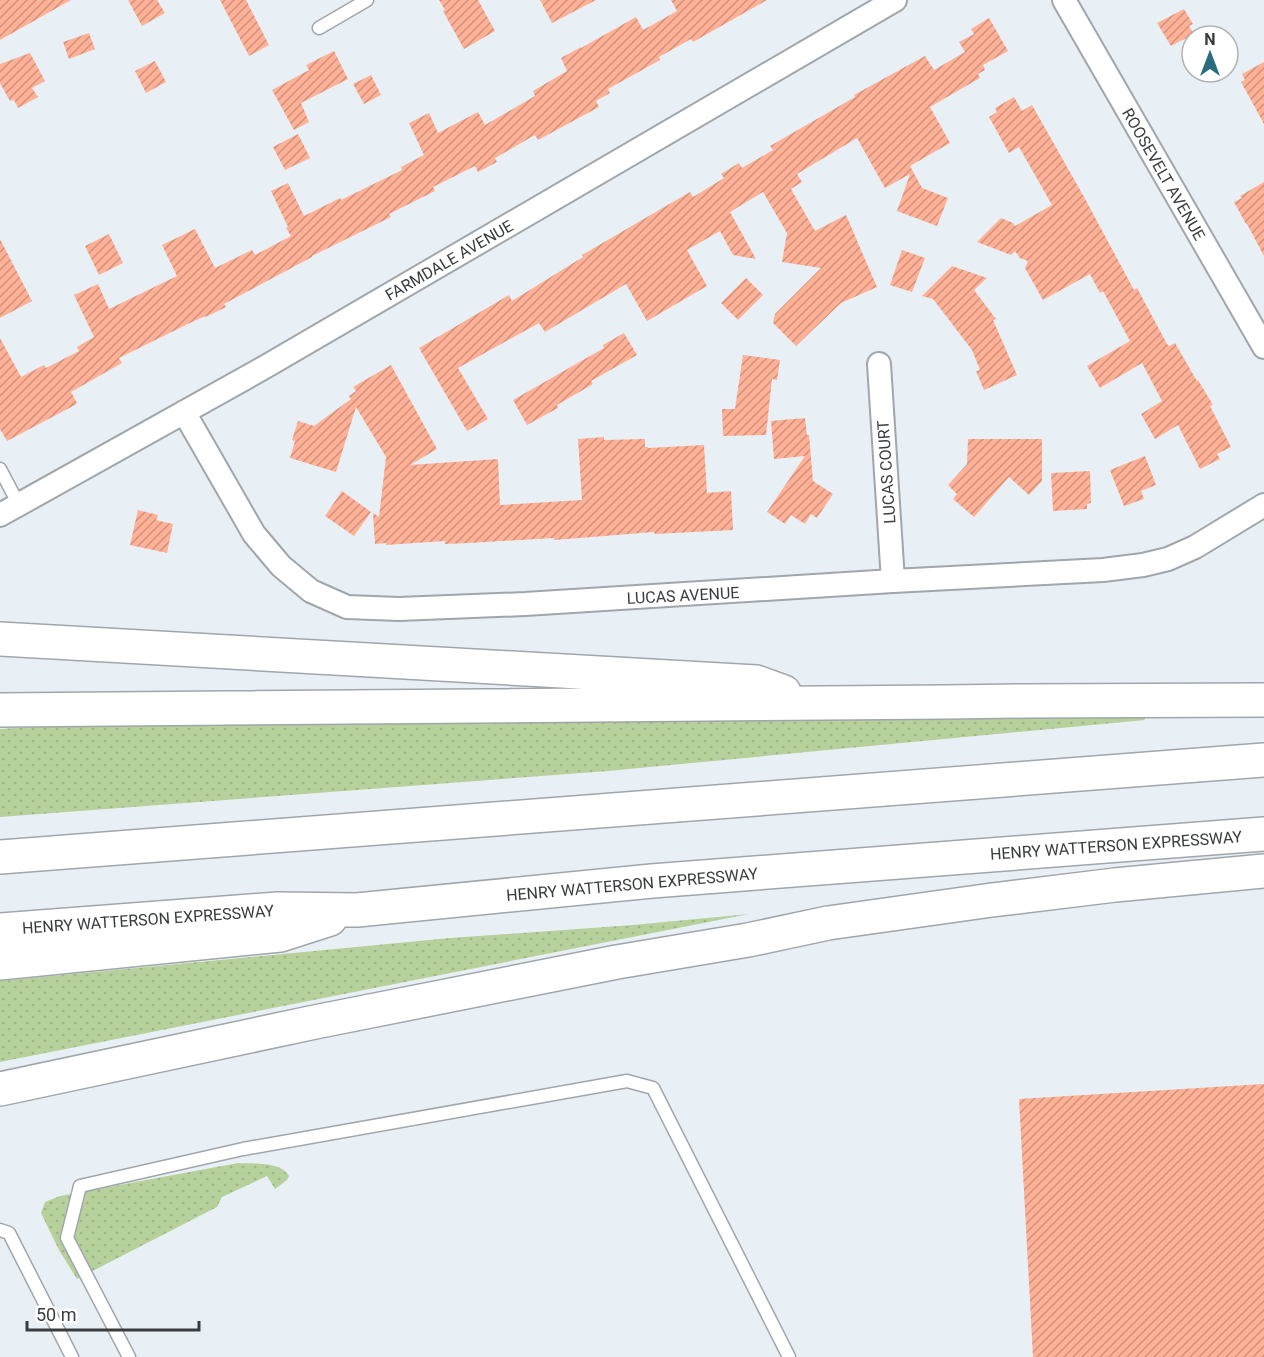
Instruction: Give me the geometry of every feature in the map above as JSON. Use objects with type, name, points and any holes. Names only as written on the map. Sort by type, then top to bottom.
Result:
[{"type":"highway","points":[[0,639],[756,682],[820,704]]},
{"type":"highway","points":[[0,710],[820,704],[1026,700],[1264,700]]},
{"type":"highway","points":[[0,857],[1264,760]]},
{"type":"highway","name":"HENRY WATTERSON EXPRESSWAY","points":[[0,930],[279,909],[357,910],[652,880],[1264,834]]},
{"type":"highway","points":[[1,1088],[315,1022],[828,923],[1115,885],[1264,871]]},
{"type":"highway","points":[[0,963],[280,935],[357,910]]},
{"type":"street","name":"FARMDALE AVENUE","points":[[10,510],[265,367],[895,0]]},
{"type":"street","name":"ROOSEVELT AVENUE","points":[[1064,0],[1264,347]]},
{"type":"street","name":"LUCAS COURT","points":[[879,364],[893,581]]},
{"type":"street","name":"LUCAS AVENUE","points":[[184,412],[254,534],[281,566],[310,591],[347,608],[399,609],[525,604],[1103,570],[1168,559],[1195,547],[1264,505]]},
{"type":"lane","points":[[319,28],[367,0]]},
{"type":"lane","points":[[0,469],[10,510]]},
{"type":"lane","points":[[129,1357],[67,1238],[80,1186],[243,1149],[627,1080],[653,1088],[789,1357]]},
{"type":"lane","points":[[0,1230],[9,1233],[72,1357]]},
{"type":"green space","points":[[1144,717],[1145,720],[608,771],[0,817],[0,729],[177,725]]},
{"type":"green space","points":[[749,914],[0,1062],[0,981],[450,938]]},
{"type":"green space","points":[[238,1163],[273,1166],[285,1171],[289,1176],[275,1189],[267,1176],[222,1197],[217,1207],[77,1279],[59,1250],[41,1213],[45,1202],[60,1196]]},
{"type":"building","points":[[0,0],[71,0],[0,40]]},
{"type":"building","points":[[128,0],[157,0],[165,13],[142,26]]},
{"type":"building","points":[[220,0],[246,0],[269,45],[249,56]]},
{"type":"building","points":[[439,0],[478,0],[495,31],[464,49]]},
{"type":"building","points":[[540,0],[596,0],[552,23]]},
{"type":"building","points":[[671,0],[767,0],[693,42],[691,39],[659,57],[660,60],[608,89],[610,93],[596,101],[599,107],[538,140],[535,135],[495,158],[497,162],[478,172],[475,166],[433,187],[435,191],[389,214],[391,217],[312,256],[224,304],[226,307],[119,358],[122,363],[71,392],[77,403],[75,405],[7,441],[0,429],[0,338],[21,377],[44,365],[46,368],[79,351],[77,347],[94,337],[74,295],[98,284],[109,309],[177,276],[162,245],[195,229],[215,268],[252,250],[255,255],[291,236],[271,191],[288,183],[304,216],[340,198],[341,200],[402,170],[401,167],[424,155],[409,123],[429,113],[438,133],[478,112],[485,125],[535,96],[533,91],[567,71],[561,58],[636,17],[643,30],[677,11]]},
{"type":"building","points":[[1184,9],[1193,24],[1180,24],[1180,41],[1171,46],[1157,23]]},
{"type":"building","points":[[989,18],[1008,51],[983,65],[985,70],[978,74],[980,78],[930,107],[950,143],[910,166],[922,188],[948,198],[937,226],[897,211],[910,174],[885,188],[857,138],[797,174],[802,182],[791,189],[815,231],[846,215],[877,287],[841,303],[796,346],[773,323],[775,314],[821,268],[782,262],[787,233],[763,192],[730,212],[756,259],[733,255],[720,231],[687,250],[707,286],[647,321],[626,284],[545,332],[539,323],[458,368],[488,419],[467,431],[419,348],[509,295],[512,301],[583,257],[582,255],[690,192],[693,197],[724,178],[721,174],[739,163],[742,168],[773,150],[770,146],[855,97],[854,95],[925,56],[934,70],[965,52],[959,42],[974,34],[971,29]]},
{"type":"building","points":[[89,33],[95,49],[69,59],[63,42]]},
{"type":"building","points":[[334,51],[348,79],[301,103],[309,122],[294,130],[272,90],[309,70],[306,65]]},
{"type":"building","points":[[30,53],[45,81],[32,88],[38,97],[18,108],[14,100],[10,101],[0,83],[0,64]]},
{"type":"building","points":[[155,61],[166,82],[146,93],[135,71]]},
{"type":"building","points":[[1264,62],[1264,124],[1241,82],[1245,80],[1242,74]]},
{"type":"building","points":[[371,75],[381,95],[364,104],[353,84]]},
{"type":"building","points":[[1014,97],[1022,111],[1032,105],[1134,290],[1137,288],[1167,344],[1169,346],[1175,343],[1213,405],[1210,406],[1231,447],[1217,454],[1220,459],[1200,469],[1178,425],[1155,439],[1141,414],[1162,401],[1142,363],[1100,388],[1087,366],[1130,341],[1103,291],[1100,293],[1090,274],[1043,300],[1025,268],[1028,261],[1020,258],[1015,251],[1011,255],[977,242],[1001,218],[1015,226],[1052,205],[1019,147],[1009,153],[989,117],[997,112],[995,108]]},
{"type":"building","points":[[298,134],[310,158],[285,170],[273,147]]},
{"type":"building","points":[[1264,182],[1264,256],[1234,202]]},
{"type":"building","points":[[109,234],[123,263],[99,275],[85,246]]},
{"type":"building","points":[[0,239],[32,301],[0,318]]},
{"type":"building","points":[[902,250],[925,258],[912,292],[890,285]]},
{"type":"building","points":[[952,266],[987,278],[974,290],[996,319],[993,320],[1017,375],[984,390],[976,371],[980,370],[972,350],[933,299],[922,296]]},
{"type":"building","points":[[746,278],[763,295],[738,320],[721,303]]},
{"type":"building","points":[[624,333],[637,355],[591,381],[593,384],[557,405],[558,408],[527,425],[513,400],[604,348],[603,345]]},
{"type":"building","points":[[743,355],[780,360],[777,380],[772,379],[766,435],[723,436],[722,409],[735,409]]},
{"type":"building","points":[[391,365],[437,449],[410,465],[498,459],[500,505],[582,500],[578,439],[604,437],[604,440],[645,439],[645,447],[648,448],[704,445],[707,493],[731,491],[733,530],[655,534],[654,532],[554,540],[554,538],[445,544],[445,541],[375,544],[373,513],[379,517],[386,457],[356,407],[336,472],[290,458],[295,441],[292,440],[298,421],[314,426],[351,399],[349,396],[356,391],[353,387]]},
{"type":"building","points":[[805,418],[807,435],[809,435],[813,481],[833,494],[817,518],[811,514],[805,524],[791,515],[785,524],[767,512],[805,456],[774,459],[771,421]]},
{"type":"building","points":[[968,439],[1042,439],[1042,481],[1029,495],[1009,477],[974,517],[953,499],[957,494],[948,485],[967,464]]},
{"type":"building","points":[[1145,456],[1156,485],[1141,491],[1144,499],[1124,506],[1110,470]]},
{"type":"building","points":[[1090,471],[1091,503],[1087,504],[1087,509],[1053,511],[1051,473]]},
{"type":"building","points":[[342,491],[371,512],[354,536],[325,516]]},
{"type":"building","points":[[138,510],[158,515],[156,520],[173,524],[167,553],[130,545]]},
{"type":"building","points":[[1264,1084],[1264,1357],[1033,1357],[1019,1099]]}]
